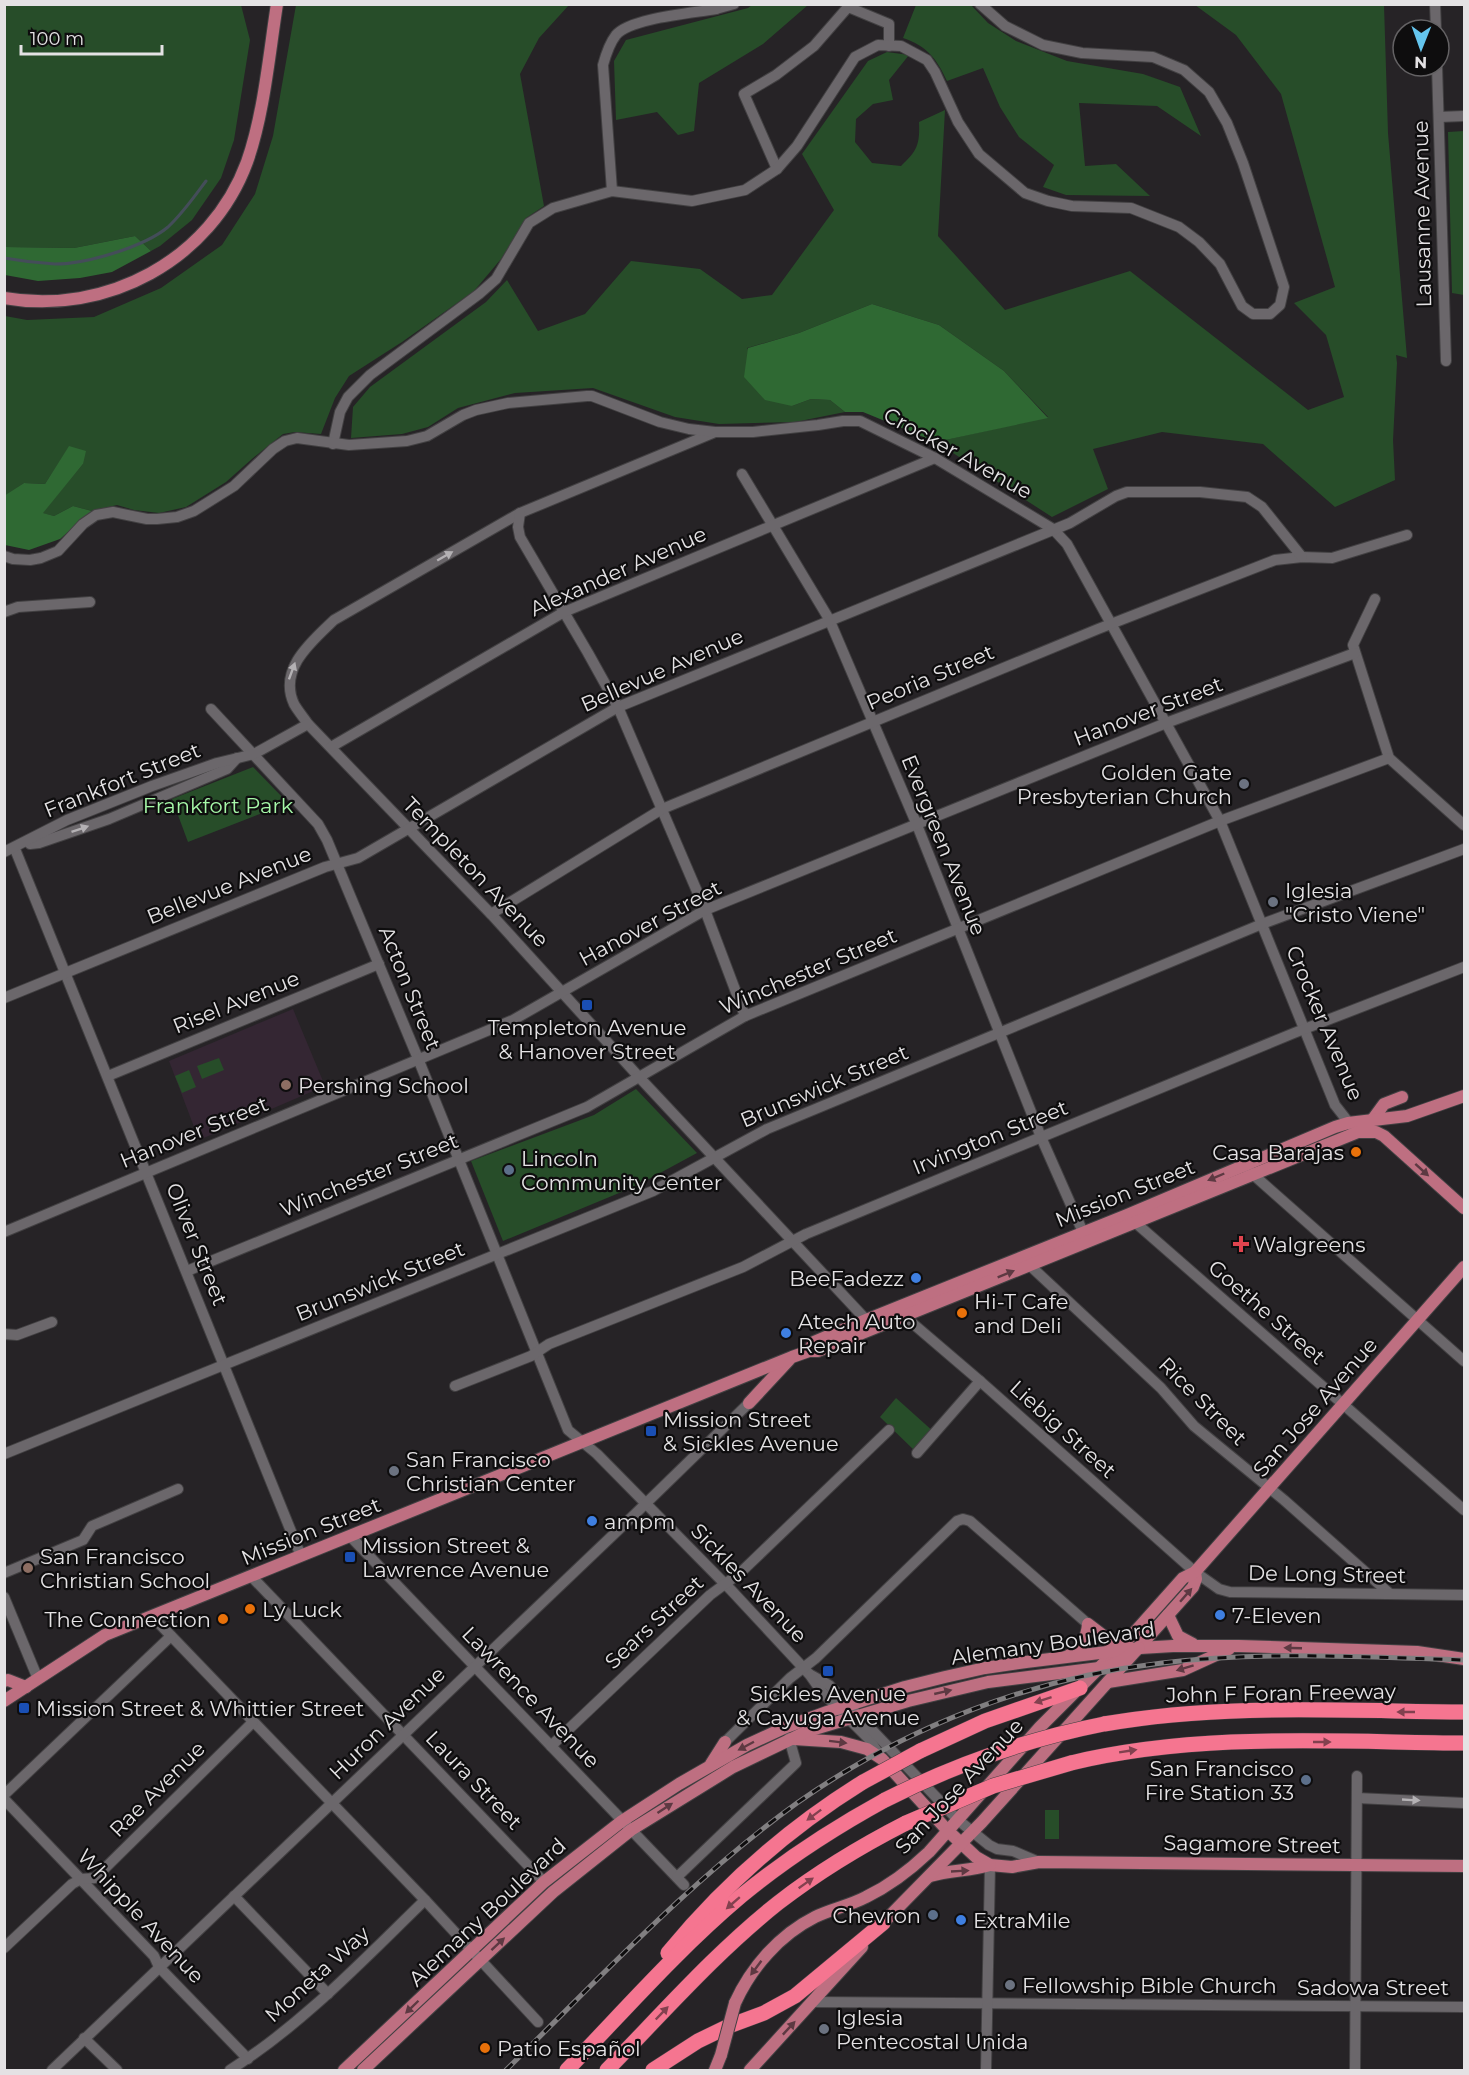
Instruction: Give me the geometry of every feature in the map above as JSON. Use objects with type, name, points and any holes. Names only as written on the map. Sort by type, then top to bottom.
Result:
[{"type":"highway","points":[[610,2026],[683,1935],[722,1892],[804,1822],[863,1782],[920,1751],[985,1721],[1080,1688]]},
{"type":"highway","name":"John F Foran Freeway","points":[[567,2070],[696,1938],[748,1890],[814,1842],[885,1800],[933,1777],[990,1755],[1039,1740],[1104,1724],[1175,1714],[1215,1711],[1464,1712]]},
{"type":"highway","points":[[607,2070],[718,1957],[770,1910],[829,1867],[906,1823],[993,1786],[1071,1762],[1132,1750],[1193,1743],[1255,1741],[1464,1743]]},
{"type":"highway","points":[[653,2070],[698,2041],[764,2013],[795,1996],[883,1923]]},
{"type":"main road","points":[[4,298],[54,302],[105,294],[134,283],[162,267],[202,234],[228,201],[250,153],[277,4]]},
{"type":"main road","name":"Mission Street","points":[[4,1701],[105,1635],[792,1357],[809,1351],[818,1351],[870,1324],[1249,1170],[1348,1123],[1420,1113],[1464,1096]]},
{"type":"main road","points":[[1373,1119],[1384,1104],[1402,1097]]},
{"type":"main road","points":[[1383,1136],[1388,1127],[1420,1113]]},
{"type":"main road","points":[[1358,1132],[1367,1131],[1383,1136],[1464,1208]]},
{"type":"main road","name":"Mission Street","points":[[1249,1170],[1358,1132]]},
{"type":"main road","name":"Mission Street","points":[[870,1324],[904,1316],[1025,1261]]},
{"type":"main road","name":"San Jose Avenue","points":[[715,2070],[735,2003],[758,1964],[784,1938],[815,1917],[866,1897],[919,1862],[1027,1741],[1099,1669],[1183,1578],[1195,1572],[1464,1267]]},
{"type":"main road","points":[[749,1403],[792,1357]]},
{"type":"main road","points":[[748,1375],[751,1393],[749,1403]]},
{"type":"main road","name":"San Jose Avenue","points":[[750,2070],[814,2002],[883,1923],[972,1832],[1140,1648],[1193,1587],[1196,1579],[1195,1572]]},
{"type":"main road","points":[[1168,1615],[1178,1636],[1199,1646]]},
{"type":"main road","points":[[1088,1624],[1105,1637],[1116,1651]]},
{"type":"main road","points":[[1067,1657],[1082,1644],[1088,1624]]},
{"type":"main road","points":[[1040,1675],[1062,1679],[1080,1688],[1109,1681],[1183,1670],[1217,1653],[1239,1646]]},
{"type":"main road","name":"Alemany Boulevard","points":[[344,2070],[544,1882],[710,1766],[765,1736],[806,1719],[905,1687],[975,1670],[1140,1648],[1239,1646],[1417,1652],[1464,1659]]},
{"type":"main road","points":[[1099,1669],[1123,1660],[1140,1648]]},
{"type":"main road","name":"Alemany Boulevard","points":[[363,2070],[627,1825],[715,1777],[789,1738],[853,1716],[970,1686],[1099,1669]]},
{"type":"main road","points":[[4,1681],[8,1680],[26,1687]]},
{"type":"main road","points":[[789,1738],[857,1745],[882,1759]]},
{"type":"main road","points":[[710,1766],[725,1742]]},
{"type":"main road","name":"Sickles Avenue","points":[[882,1759],[961,1843]]},
{"type":"main road","points":[[961,1843],[976,1857],[990,1865]]},
{"type":"main road","name":"Sagamore Street","points":[[930,1876],[990,1865],[1012,1867],[1040,1862],[1464,1866]]},
{"type":"street","points":[[612,190],[603,65],[608,49],[617,33],[636,23],[734,4]]},
{"type":"street","points":[[333,444],[340,412],[348,397],[370,375],[496,279],[529,223],[553,208],[612,190],[692,201],[745,190],[777,169],[797,146],[855,57],[878,45],[902,46],[927,60],[958,122],[979,153],[1025,193],[1072,206],[1131,208],[1179,227],[1199,242],[1220,264],[1242,306],[1253,314],[1269,314],[1280,305],[1284,287],[1243,162],[1227,123],[1209,92],[1184,70],[1153,57],[1082,53],[1043,45],[1005,26],[980,4]]},
{"type":"street","points":[[777,169],[744,94],[776,75],[814,46],[848,7],[889,24],[889,46]]},
{"type":"street","name":"Lausanne Avenue","points":[[1437,78],[1446,362]]},
{"type":"street","points":[[1439,117],[1464,116]]},
{"type":"street","name":"Crocker Avenue","points":[[4,556],[30,560],[58,551],[83,524],[96,515],[113,512],[147,519],[177,517],[194,511],[234,486],[273,449],[285,441],[297,438],[349,446],[407,441],[427,436],[463,414],[508,403],[592,396],[660,422],[715,432],[783,429],[852,420],[866,424],[935,458],[1053,529],[1067,544],[1220,821],[1335,1105],[1358,1132]]},
{"type":"street","name":"Templeton Avenue","points":[[715,432],[520,513],[334,620],[297,659],[288,683],[294,704],[308,724],[491,914],[639,1077],[870,1324]]},
{"type":"street","name":"Alexander Avenue","points":[[331,747],[564,612],[935,458]]},
{"type":"street","name":"Evergreen Avenue","points":[[742,474],[829,620],[917,825],[1041,1137],[1085,1237]]},
{"type":"street","name":"Bellevue Avenue","points":[[4,998],[325,867],[358,858],[618,707],[1070,523],[1127,492],[1200,492],[1247,497],[1262,507],[1302,557]]},
{"type":"street","points":[[520,513],[518,526],[520,537],[618,707],[705,910],[745,1016]]},
{"type":"street","points":[[493,528],[502,528],[520,537]]},
{"type":"street","name":"Peoria Street","points":[[491,914],[662,809],[1111,623],[1275,560],[1302,557],[1332,558],[1407,535]]},
{"type":"street","points":[[1375,599],[1353,645],[1389,758],[1464,825]]},
{"type":"street","points":[[4,612],[18,607],[90,602]]},
{"type":"street","name":"Hanover Street","points":[[5,1231],[419,1061],[513,1020],[705,910],[1166,723],[1355,653]]},
{"type":"street","name":"Acton Street","points":[[211,709],[318,824],[338,864],[568,1430],[582,1443]]},
{"type":"street","name":"Frankfort Street","points":[[14,848],[39,843],[109,819],[227,769],[237,758],[255,754],[308,724]]},
{"type":"street","name":"Winchester Street","points":[[187,1271],[587,1107],[745,1016],[1220,821],[1389,758]]},
{"type":"street","name":"Oliver Street","points":[[14,848],[301,1556]]},
{"type":"street","name":"Brunswick Street","points":[[4,1454],[653,1191],[767,1129],[1262,924],[1464,849]]},
{"type":"street","name":"Risel Avenue","points":[[108,1076],[379,964]]},
{"type":"street","name":"Irvington Street","points":[[455,1386],[536,1353],[549,1344],[743,1268],[793,1240],[1041,1137],[1464,967]]},
{"type":"street","points":[[1249,1170],[1464,1361]]},
{"type":"street","name":"Goethe Street","points":[[1130,1219],[1464,1510]]},
{"type":"street","name":"Rice Street","points":[[1025,1261],[1161,1388],[1194,1426],[1284,1500],[1389,1593]]},
{"type":"street","name":"Liebig Street","points":[[904,1316],[1195,1572]]},
{"type":"street","points":[[4,1334],[17,1335],[52,1322]]},
{"type":"street","points":[[917,1453],[980,1381]]},
{"type":"street","name":"Huron Avenue","points":[[52,2070],[749,1403]]},
{"type":"street","name":"Sears Street","points":[[551,1746],[724,1584],[740,1573],[889,1430]]},
{"type":"street","name":"Sickles Avenue","points":[[582,1443],[597,1454],[807,1671],[829,1685],[853,1716],[972,1832]]},
{"type":"street","points":[[4,1573],[83,1540],[92,1526],[178,1489]]},
{"type":"street","points":[[725,1742],[790,1678],[807,1671],[818,1656],[957,1521],[963,1519],[970,1521],[1088,1624]]},
{"type":"street","name":"Lawrence Avenue","points":[[350,1536],[681,1881],[796,1763],[789,1738]]},
{"type":"street","name":"De Long Street","points":[[1195,1572],[1219,1589],[1230,1592],[1464,1595]]},
{"type":"street","name":"Laura Street","points":[[251,1576],[544,1882]]},
{"type":"street","points":[[4,1597],[38,1679]]},
{"type":"street","points":[[152,1616],[425,1900],[538,2022]]},
{"type":"street","points":[[4,1795],[171,1636]]},
{"type":"street","name":"Sickles Avenue","points":[[853,1716],[882,1759]]},
{"type":"street","name":"Rae Avenue","points":[[4,1948],[72,1884],[81,1879],[94,1878],[253,1722]]},
{"type":"street","points":[[1355,2070],[1357,1776]]},
{"type":"street","points":[[1357,1798],[1464,1803]]},
{"type":"street","name":"Whipple Avenue","points":[[4,1799],[154,1956],[159,1967],[248,2059]]},
{"type":"street","name":"Sagamore Street","points":[[972,1832],[997,1849],[1013,1851],[1040,1862]]},
{"type":"street","points":[[986,2070],[990,1865]]},
{"type":"street","points":[[234,1896],[328,1994]]},
{"type":"street","name":"Moneta Way","points":[[230,2070],[248,2059],[328,1994],[425,1900]]},
{"type":"street","name":"Sadowa Street","points":[[814,2002],[1464,2007]]},
{"type":"street","points":[[84,2038],[117,2070]]},
{"type":"shaded area","points":[[293,1009],[325,1086],[199,1140],[169,1061]]},
{"type":"green space","points":[[5,5],[241,5],[250,40],[234,140],[221,178],[192,220],[160,246],[151,251],[135,236],[74,248],[5,247]]},
{"type":"green space","points":[[296,5],[569,5],[539,38],[520,74],[544,206],[526,218],[501,259],[474,291],[349,376],[335,398],[321,434],[295,432],[283,434],[226,482],[186,507],[159,513],[117,505],[92,511],[73,506],[54,516],[42,513],[83,464],[69,447],[45,484],[24,483],[5,496],[5,316],[27,320],[94,317],[161,288],[222,245],[255,194],[273,136]]},
{"type":"green space","points":[[752,5],[808,5],[763,44],[699,83],[694,131],[678,135],[657,112],[616,120],[614,61],[626,40],[748,8]]},
{"type":"green space","points":[[916,5],[971,5],[988,23],[1016,41],[1067,61],[1143,74],[1180,87],[1201,136],[1157,106],[1079,103],[1085,166],[1116,164],[1150,196],[1066,195],[1043,187],[1054,165],[1019,137],[1000,107],[983,68],[947,81],[939,66],[925,49],[903,38]]},
{"type":"green space","points":[[1195,5],[1384,5],[1388,133],[1407,358],[1396,355],[1393,440],[1395,480],[1335,507],[1263,444],[1162,432],[1093,449],[1108,489],[1052,517],[936,442],[1048,417],[1004,371],[939,325],[872,304],[799,333],[747,348],[792,406],[811,399],[830,400],[845,412],[795,422],[719,424],[675,417],[593,388],[515,393],[458,408],[428,427],[402,434],[351,438],[353,407],[370,387],[486,302],[507,280],[538,331],[585,314],[631,261],[700,269],[742,299],[772,295],[834,210],[802,154],[868,61],[887,52],[909,55],[889,80],[893,100],[873,104],[856,119],[855,142],[872,163],[901,166],[916,147],[919,122],[945,110],[938,236],[1005,310],[1130,271],[1308,410],[1344,397],[1326,335],[1294,303],[1335,287],[1281,94],[1236,35]]},
{"type":"green space","points":[[1464,131],[1464,295],[1452,293],[1448,132]]},
{"type":"green space","points":[[135,236],[151,251],[112,272],[80,278],[38,281],[5,275],[5,247],[74,248]]},
{"type":"green space","points":[[872,304],[939,325],[1004,371],[1048,418],[936,442],[863,412],[845,412],[830,400],[811,399],[792,406],[765,400],[744,377],[748,348],[799,333]]},
{"type":"green space","points":[[69,446],[86,451],[83,464],[43,513],[54,516],[73,506],[92,511],[60,539],[29,550],[5,545],[4,496],[24,483],[45,484]]},
{"type":"green space","name":"Frankfort Park","points":[[253,767],[288,803],[188,842],[172,799]]},
{"type":"green space","points":[[219,1058],[224,1070],[202,1079],[197,1066]]},
{"type":"green space","points":[[189,1070],[196,1087],[182,1093],[175,1076]]},
{"type":"green space","points":[[636,1089],[697,1153],[636,1186],[503,1241],[471,1161],[594,1115]]},
{"type":"green space","points":[[896,1398],[935,1433],[917,1453],[880,1417]]},
{"type":"green space","points":[[1045,1810],[1059,1810],[1059,1839],[1045,1839]]},
{"type":"waterway","points":[[4,258],[42,263],[68,263],[98,258],[130,247],[168,227],[206,181]]},
{"type":"railway","points":[[506,2070],[646,1931],[719,1864],[797,1803],[838,1776],[925,1729],[1017,1694],[1113,1670],[1162,1663],[1276,1656],[1464,1660]]},
{"type":"place","name":"Golden Gate Presbyterian Church","points":[[1244,784]]},
{"type":"place","name":"Iglesia \"Cristo Viene\"","points":[[1273,902]]},
{"type":"place","name":"Templeton Avenue & Hanover Street","points":[[587,1005]]},
{"type":"place","name":"Pershing School","points":[[286,1085]]},
{"type":"place","name":"Casa Barajas","points":[[1356,1152]]},
{"type":"place","name":"Lincoln Community Center","points":[[509,1170]]},
{"type":"place","name":"Walgreens","points":[[1241,1244]]},
{"type":"place","name":"BeeFadezz","points":[[916,1278]]},
{"type":"place","name":"Hi-T Cafe and Deli","points":[[962,1313]]},
{"type":"place","name":"Atech Auto Repair","points":[[786,1333]]},
{"type":"place","name":"Mission Street & Sickles Avenue","points":[[651,1431]]},
{"type":"place","name":"San Francisco Christian Center","points":[[394,1471]]},
{"type":"place","name":"ampm","points":[[592,1521]]},
{"type":"place","name":"Mission Street & Lawrence Avenue","points":[[350,1557]]},
{"type":"place","name":"San Francisco Christian School","points":[[28,1568]]},
{"type":"place","name":"Ly Luck","points":[[250,1609]]},
{"type":"place","name":"7-Eleven","points":[[1220,1615]]},
{"type":"place","name":"The Connection","points":[[223,1619]]},
{"type":"place","name":"Sickles Avenue & Cayuga Avenue","points":[[828,1671]]},
{"type":"place","name":"Mission Street & Whittier Street","points":[[24,1708]]},
{"type":"place","name":"San Francisco Fire Station 33","points":[[1306,1780]]},
{"type":"place","name":"Chevron","points":[[933,1915]]},
{"type":"place","name":"ExtraMile","points":[[961,1920]]},
{"type":"place","name":"Fellowship Bible Church","points":[[1010,1985]]},
{"type":"place","name":"Iglesia Pentecostal Unida","points":[[824,2029]]},
{"type":"place","name":"Patio Español","points":[[485,2048]]}]
